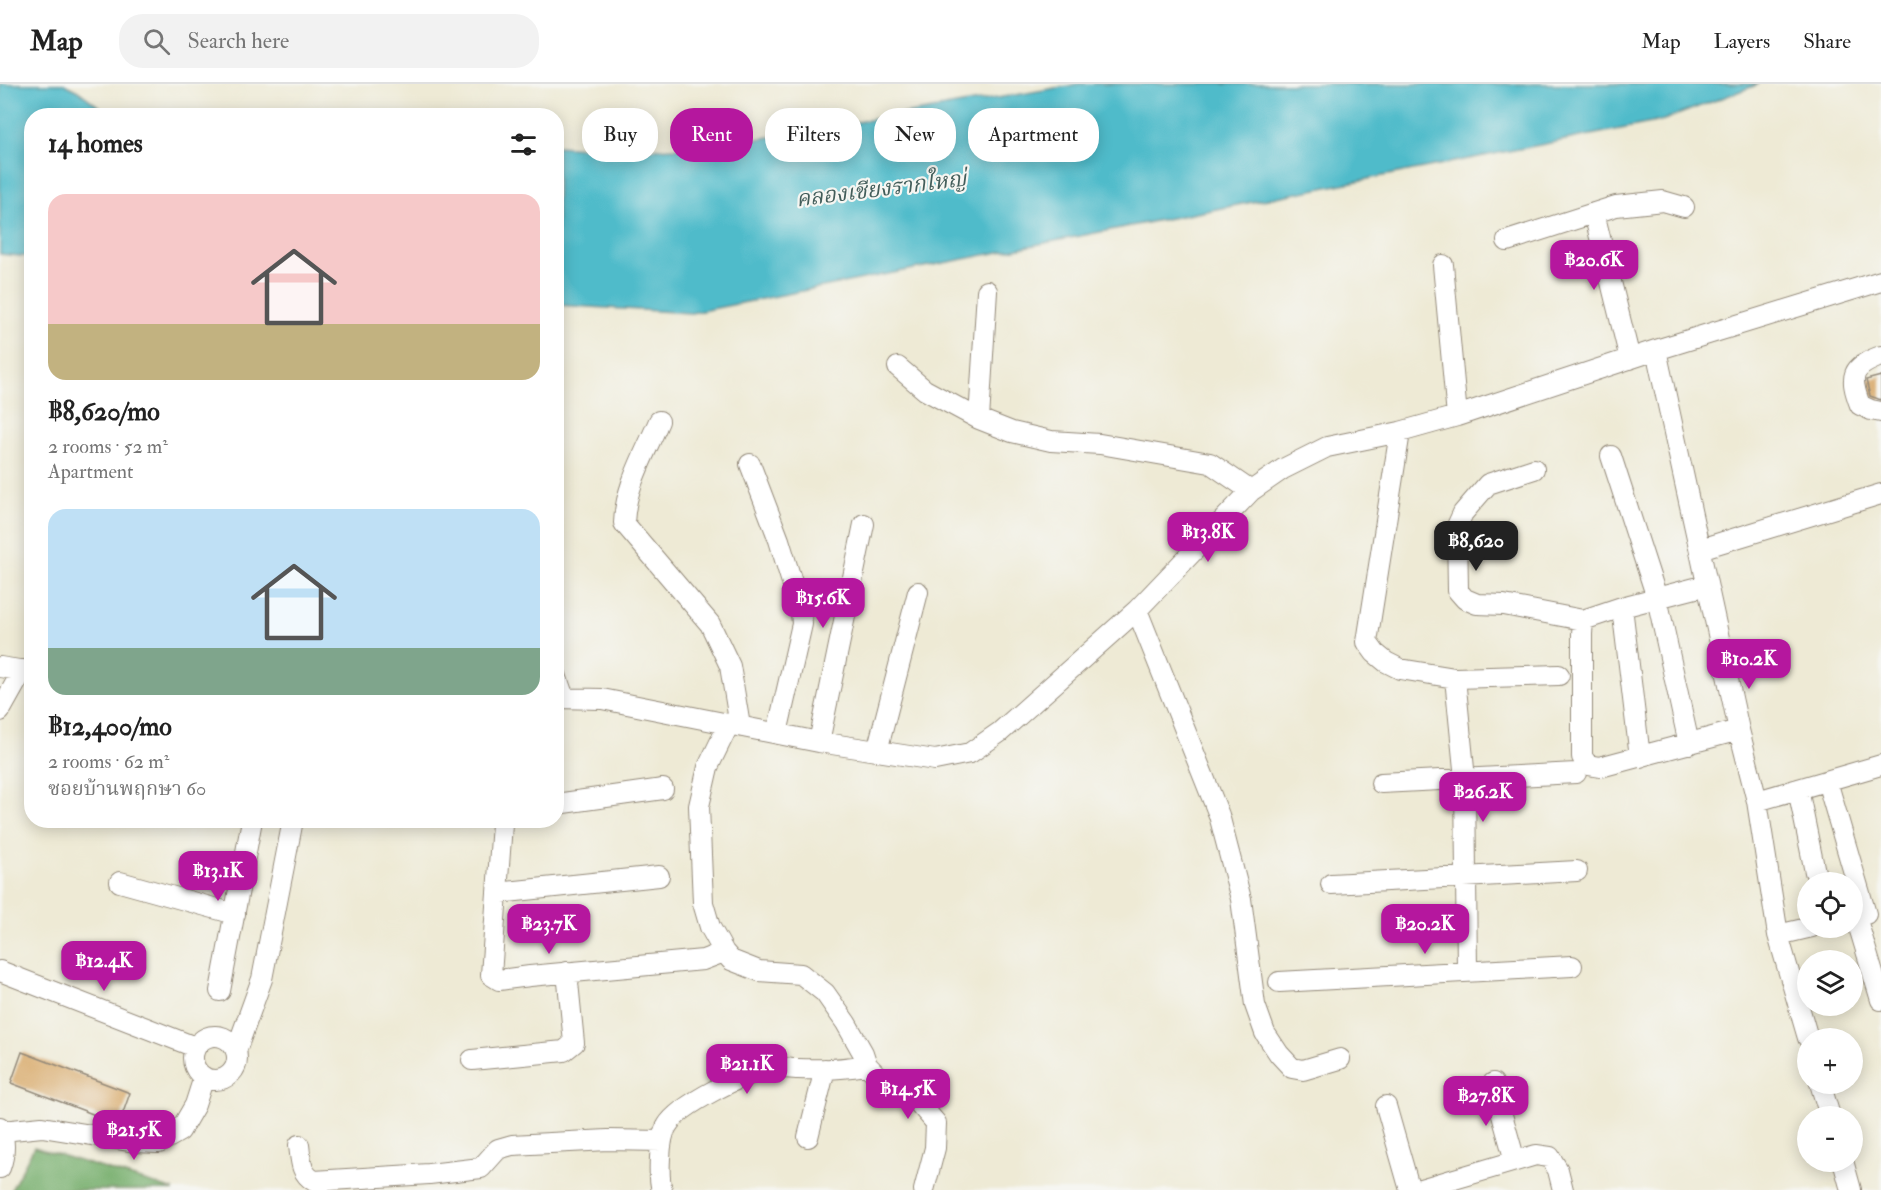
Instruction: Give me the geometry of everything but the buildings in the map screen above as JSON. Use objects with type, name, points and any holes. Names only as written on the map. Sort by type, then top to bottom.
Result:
[{"type":"street","points":[[1508,241],[1616,206],[1663,201],[1684,207]]},
{"type":"street","points":[[1594,213],[1630,358]]},
{"type":"street","points":[[1443,265],[1457,416]]},
{"type":"street","points":[[564,698],[602,699],[819,742],[935,760],[970,753],[1000,732],[1137,610],[1251,491],[1283,469],[1327,447],[1400,432],[1457,416],[1630,358],[1881,281]]},
{"type":"street","points":[[979,419],[987,291]]},
{"type":"street","points":[[1656,350],[1739,730],[1757,801],[1778,935],[1805,1028]]},
{"type":"street","points":[[1881,356],[1863,363],[1854,375],[1854,388],[1860,405],[1881,411]]},
{"type":"street","points":[[898,367],[925,390],[979,419],[1012,432],[1052,441],[1100,444],[1210,463],[1251,491]]},
{"type":"street","points":[[659,422],[624,506],[624,523],[710,624],[730,666],[735,725],[708,767],[699,806],[703,903],[710,927],[731,960],[759,971],[801,974],[825,993],[846,1023],[867,1065],[888,1087],[916,1100],[936,1123],[935,1148],[924,1190]]},
{"type":"street","points":[[1400,432],[1367,642],[1375,653],[1400,669],[1455,678],[1559,675]]},
{"type":"street","points":[[1611,456],[1657,598],[1689,744]]},
{"type":"street","points":[[750,464],[801,612],[802,624],[777,733]]},
{"type":"street","points":[[1534,470],[1488,484],[1462,513],[1457,526],[1458,591],[1465,599],[1477,604],[1504,605],[1583,620],[1622,607],[1707,585]]},
{"type":"street","points":[[1700,549],[1881,495]]},
{"type":"street","points":[[819,742],[864,524]]},
{"type":"street","points":[[877,751],[918,592]]},
{"type":"street","points":[[1622,607],[1640,757]]},
{"type":"street","points":[[1137,610],[1219,815],[1241,899],[1255,1005],[1265,1033],[1279,1054],[1293,1068],[1303,1070],[1340,1059]]},
{"type":"street","points":[[1583,620],[1582,757],[1588,765],[1600,767],[1739,730]]},
{"type":"street","points":[[0,667],[24,671]]},
{"type":"street","points":[[0,711],[24,675]]},
{"type":"street","points":[[1455,678],[1465,779],[1467,971]]},
{"type":"street","points":[[1757,801],[1881,765]]},
{"type":"street","points":[[1381,783],[1576,773]]},
{"type":"street","points":[[1827,781],[1864,915],[1881,1000]]},
{"type":"street","points":[[564,803],[663,789]]},
{"type":"street","points":[[1798,789],[1815,872]]},
{"type":"street","points":[[220,991],[251,828]]},
{"type":"street","points":[[236,1052],[262,979],[291,828]]},
{"type":"street","points":[[502,828],[491,975],[499,980],[703,960],[724,952]]},
{"type":"street","points":[[1331,884],[1577,872]]},
{"type":"street","points":[[497,893],[659,876]]},
{"type":"street","points":[[120,882],[235,914]]},
{"type":"street","points":[[1778,935],[1797,931]]},
{"type":"street","points":[[1279,982],[1572,966]]},
{"type":"street","points":[[0,971],[195,1047]]},
{"type":"street","points":[[472,1060],[564,1051],[574,1043],[567,972]]},
{"type":"street","points":[[208,1036],[225,1038],[232,1044],[238,1060],[229,1075],[212,1080],[197,1072],[192,1055],[195,1047],[208,1036]]},
{"type":"street","points":[[662,1190],[660,1181],[662,1141],[667,1126],[688,1106],[738,1078],[771,1068],[841,1070],[867,1065]]},
{"type":"street","points":[[808,1137],[825,1069]]},
{"type":"street","points":[[0,1168],[4,1150],[1,1129],[42,1127],[135,1142],[159,1143],[180,1131],[195,1105],[204,1077]]},
{"type":"street","points":[[1493,1083],[1515,1161]]},
{"type":"street","points":[[1386,1106],[1410,1190]]},
{"type":"street","points":[[299,1145],[303,1171],[314,1181],[429,1174],[481,1168],[498,1149],[512,1145],[608,1140],[662,1141]]},
{"type":"street","points":[[1417,1190],[1536,1155],[1550,1157],[1558,1170],[1563,1190]]},
{"type":"street","points":[[1846,1172],[1851,1190]]},
{"type":"green space","points":[[34,1147],[174,1190],[11,1190]]},
{"type":"water","points":[[0,84],[64,84],[101,108],[24,108],[24,256],[0,254]]},
{"type":"water","name":"คลองเชียงรากใหญ่","points":[[1079,84],[1759,84],[1661,121],[691,313],[564,305],[564,146],[582,148],[582,162],[658,162],[658,149],[670,148],[670,162],[753,162],[753,140],[765,138],[765,162],[862,162],[862,121],[874,119],[874,162],[956,162],[956,108],[939,108]]}]
